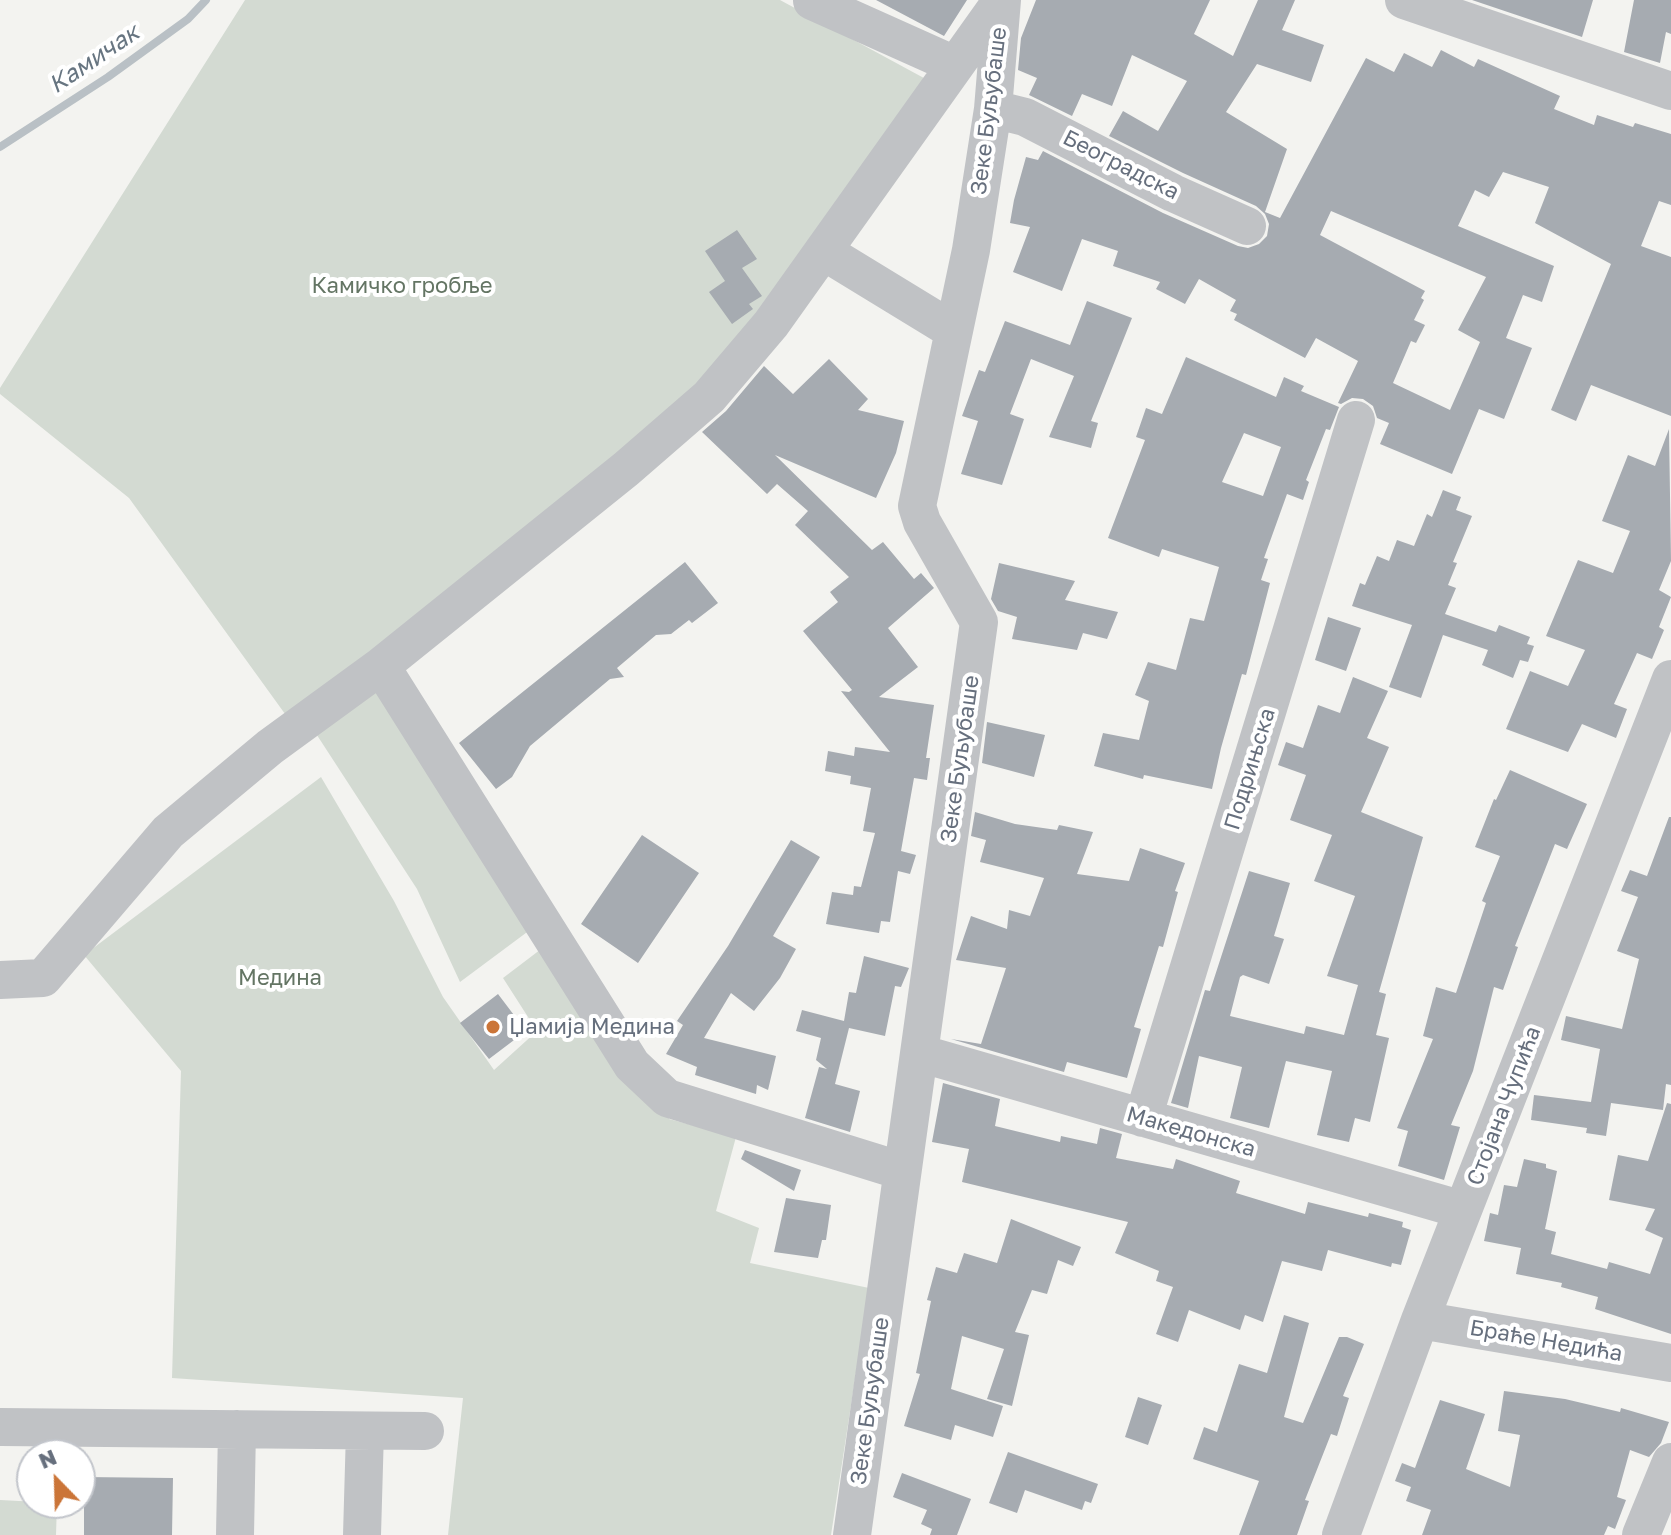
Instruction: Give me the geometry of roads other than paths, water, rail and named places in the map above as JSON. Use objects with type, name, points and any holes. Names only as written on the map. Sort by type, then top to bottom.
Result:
[{"type":"street","points":[[0,980],[43,978],[168,832],[270,747],[381,666],[626,469],[709,397],[771,324],[1002,0]]},
{"type":"street","name":"Зеке Буљубаше","points":[[852,1535],[979,622],[922,522],[917,506],[971,250],[993,109],[1002,0]]},
{"type":"street","points":[[1404,0],[1671,91]]},
{"type":"street","points":[[812,1],[955,65]]},
{"type":"street","name":"Београдска","points":[[993,109],[1025,117],[1173,193],[1247,226]]},
{"type":"street","points":[[823,251],[954,331]]},
{"type":"street","name":"Подрињска","points":[[1143,1118],[1356,420]]},
{"type":"street","points":[[381,666],[632,1065],[667,1098],[902,1171]]},
{"type":"street","name":"Стојана Чупића","points":[[1341,1535],[1420,1320],[1671,679]]},
{"type":"street","name":"Македонска","points":[[919,1053],[1463,1210]]},
{"type":"street","name":"Браће Недића","points":[[1420,1320],[1671,1363]]},
{"type":"street","points":[[1,1427],[425,1431]]},
{"type":"street","points":[[235,1535],[237,1429]]},
{"type":"street","points":[[362,1535],[365,1431]]},
{"type":"street","points":[[1641,1535],[1671,1462]]},
{"type":"waterway","name":"Камичак","points":[[0,147],[108,77],[188,19],[206,0]]},
{"type":"place","name":"Џамија Медина","points":[[493,1027]]},
{"type":"park label","name":"Камичко гробље","points":[[402,286]]},
{"type":"park label","name":"Медина","points":[[280,978]]}]
